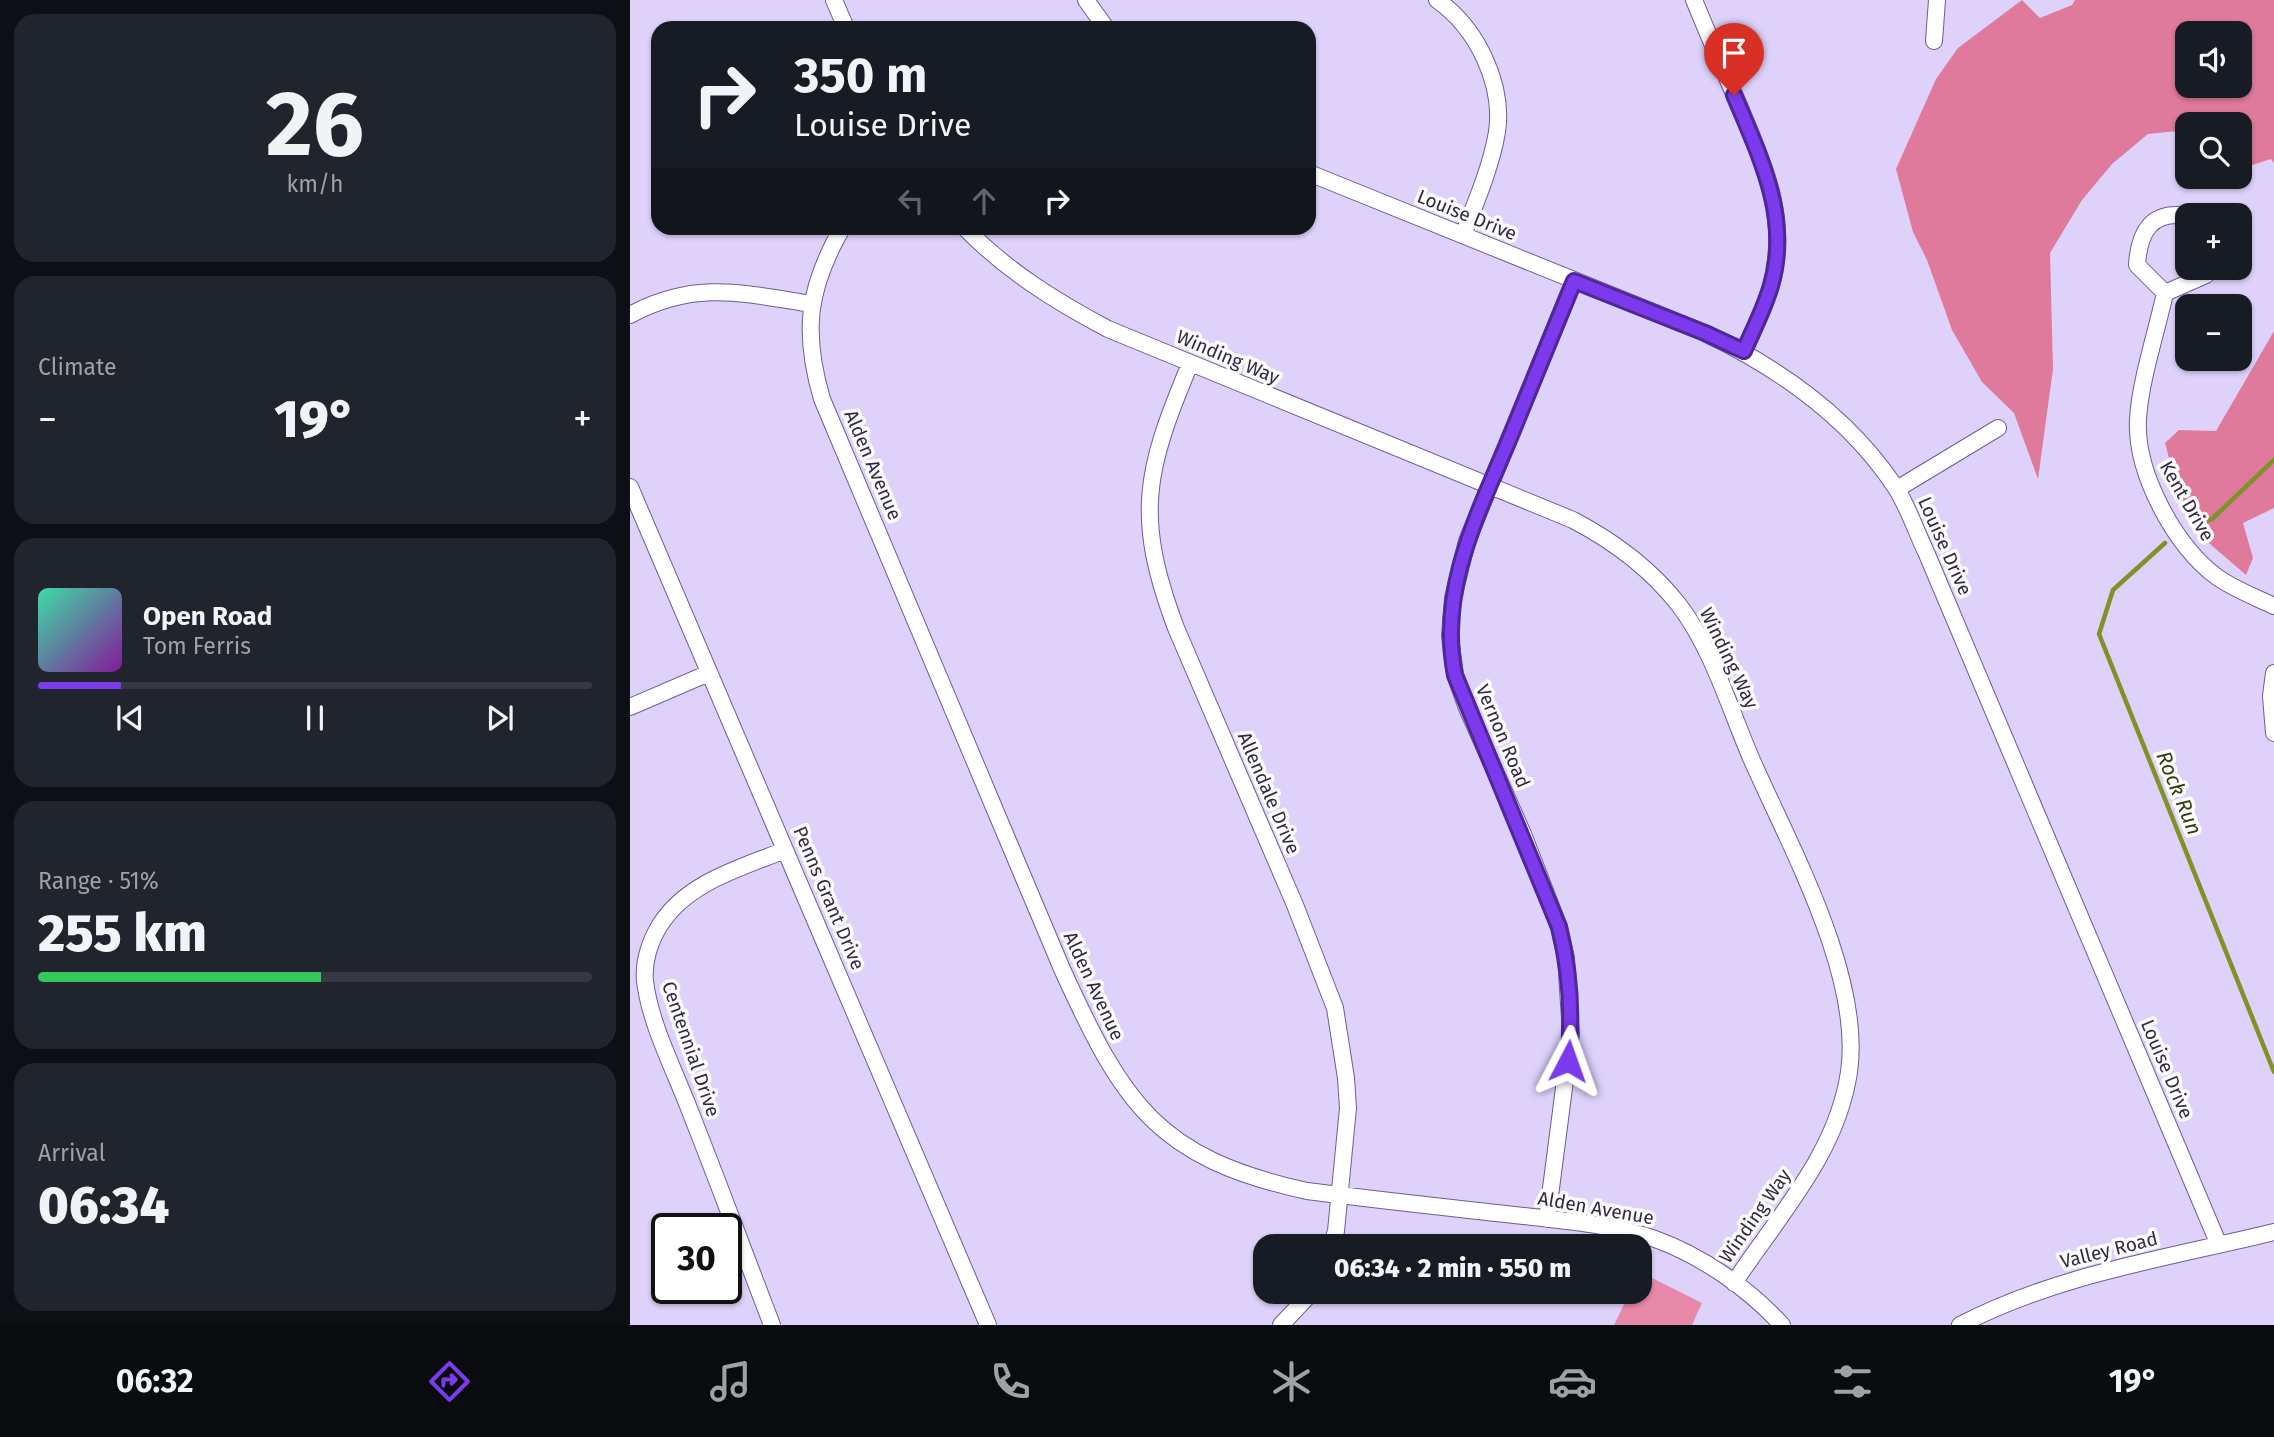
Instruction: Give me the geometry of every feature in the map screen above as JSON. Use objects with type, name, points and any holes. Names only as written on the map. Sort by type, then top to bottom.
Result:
[{"type":"street","points":[[834,0],[843,21]]},
{"type":"street","points":[[1086,0],[1101,21]]},
{"type":"street","points":[[1437,0],[1454,13],[1477,43],[1497,99],[1496,134],[1483,182],[1463,235]]},
{"type":"street","points":[[1694,0],[1765,166],[1774,200],[1777,243],[1775,267],[1771,287],[1744,351]]},
{"type":"street","points":[[1934,41],[1937,0]]},
{"type":"street","name":"Louise Drive","points":[[1316,176],[1744,351],[1787,377],[1847,429],[1897,489],[1926,552],[2219,1245]]},
{"type":"street","points":[[2175,216],[2163,216],[2147,227],[2138,245],[2137,265],[2165,293],[2195,280]]},
{"type":"street","name":"Alden Avenue","points":[[838,235],[826,257],[811,304],[809,340],[813,369],[822,398],[1062,969],[1105,1059],[1122,1086],[1150,1119],[1212,1163],[1270,1183],[1340,1195],[1548,1219],[1609,1228],[1653,1239],[1676,1248],[1734,1283],[1756,1299],[1782,1325]]},
{"type":"street","name":"Winding Way","points":[[973,235],[1041,292],[1108,329],[1561,514],[1605,537],[1645,567],[1680,607],[1718,676],[1818,912],[1839,969],[1847,1003],[1851,1043],[1845,1094],[1837,1122],[1806,1179],[1734,1283]]},
{"type":"street","name":"Vernon Road","points":[[1548,1219],[1571,1034],[1566,958],[1559,927],[1523,834],[1455,675],[1450,636],[1457,574],[1489,486],[1574,281]]},
{"type":"street","points":[[630,315],[663,299],[713,291],[811,304]]},
{"type":"street","name":"Kent Drive","points":[[2165,293],[2138,415],[2139,454],[2144,472],[2151,488],[2197,560],[2217,577],[2274,606]]},
{"type":"street","name":"Allendale Drive","points":[[1190,364],[1163,428],[1155,458],[1148,509],[1153,558],[1159,584],[1176,628],[1295,905],[1335,1008],[1348,1108],[1340,1195],[1333,1234]]},
{"type":"street","points":[[1897,489],[1998,428]]},
{"type":"street","name":"Penns Grant Drive","points":[[631,494],[988,1325]]},
{"type":"street","points":[[630,707],[709,673]]},
{"type":"street","points":[[2274,673],[2271,696],[2274,733]]},
{"type":"street","name":"Centennial Drive","points":[[772,1325],[664,1043],[648,997],[645,978],[646,962],[653,940],[660,925],[681,900],[712,880],[785,850]]},
{"type":"street","name":"Valley Road","points":[[1960,1325],[2034,1292],[2102,1271],[2274,1232]]},
{"type":"street","points":[[1281,1325],[1301,1304]]},
{"type":"shaded area","points":[[2022,0],[2040,18],[2072,5],[2075,0],[2274,0],[2274,163],[2271,159],[2252,165],[2252,112],[2175,112],[2175,131],[2148,134],[2112,164],[2082,200],[2050,253],[2053,369],[2038,479],[2014,413],[1982,382],[1952,330],[1927,260],[1913,232],[1896,169],[1936,79],[1958,48]]},
{"type":"shaded area","points":[[2274,331],[2274,508],[2243,523],[2253,558],[2246,575],[2195,531],[2176,484],[2165,443],[2179,430],[2216,431]]},
{"type":"shaded area","points":[[1652,1278],[1702,1303],[1692,1325],[1614,1325],[1624,1304],[1652,1304]]},
{"type":"waterway","name":"Rock Run","points":[[2197,524],[2212,519],[2274,460]]},
{"type":"waterway","name":"Rock Run","points":[[2165,543],[2113,590],[2099,634],[2274,1072]]},
{"type":"route","points":[[1568,1061],[1571,1034],[1570,993],[1559,927],[1523,834],[1455,675],[1450,636],[1452,598],[1467,541],[1574,281],[1744,351],[1771,287],[1775,267],[1777,220],[1765,166],[1734,95]]}]
